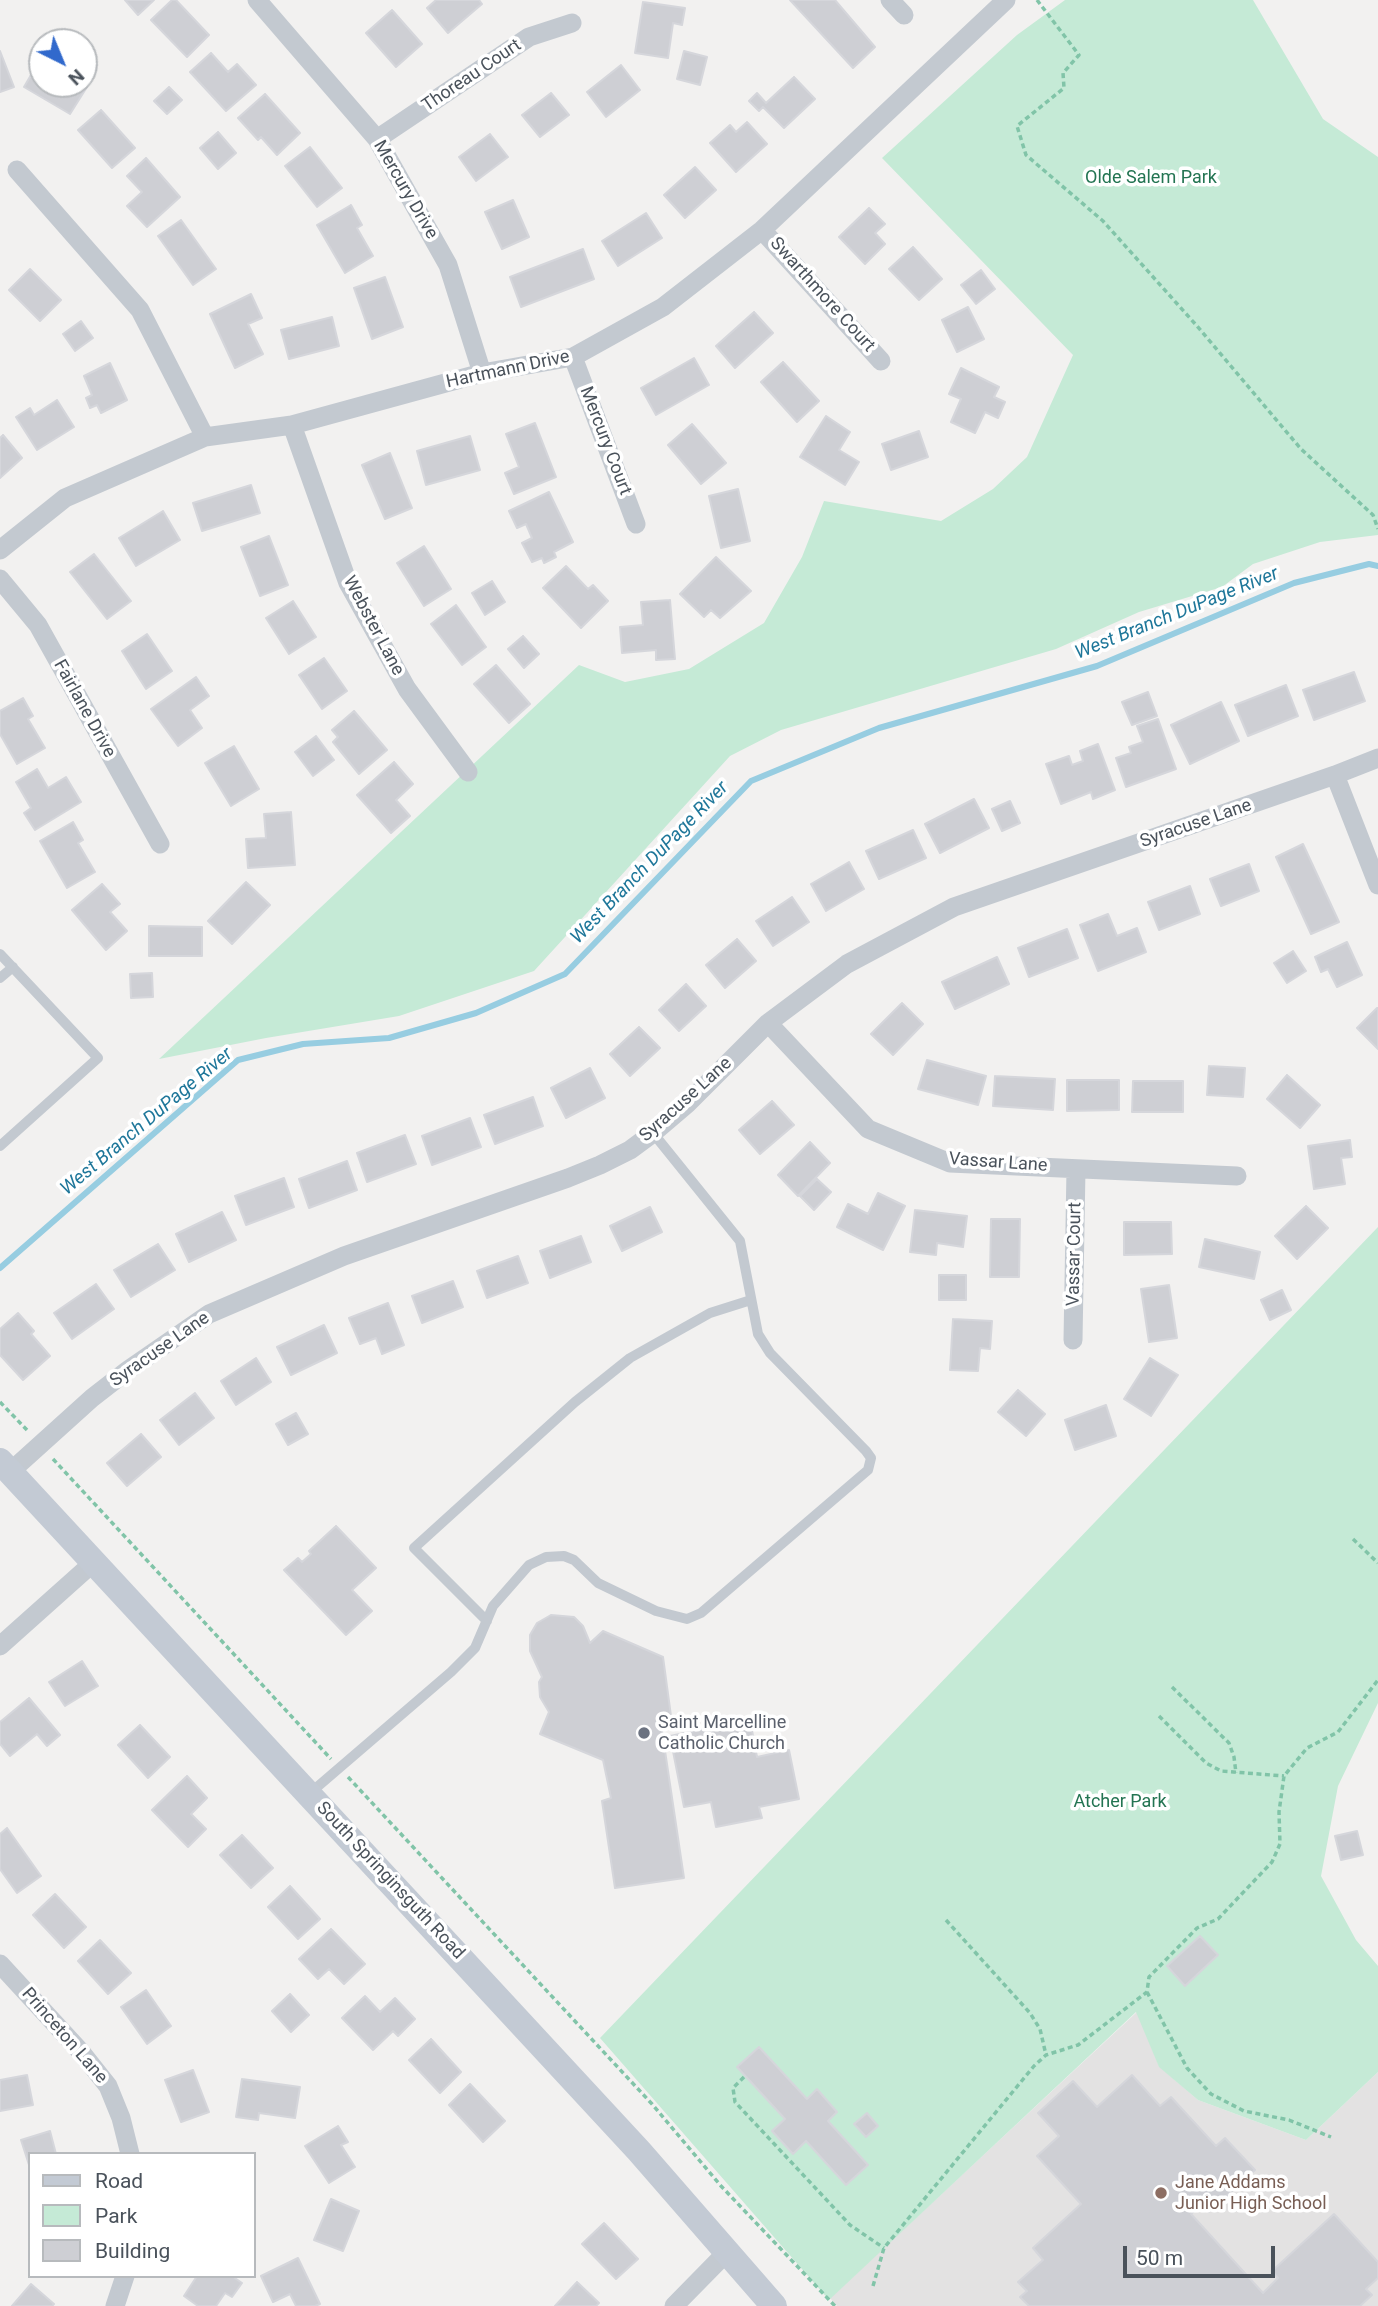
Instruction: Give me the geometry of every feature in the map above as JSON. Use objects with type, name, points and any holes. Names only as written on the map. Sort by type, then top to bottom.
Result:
[{"type":"street","name":"Mercury Drive","points":[[257,0],[377,139],[448,265],[482,373]]},
{"type":"street","points":[[890,0],[904,15]]},
{"type":"street","name":"Hartmann Drive","points":[[0,550],[65,498],[205,437],[292,425],[482,373],[573,357],[663,307],[762,230],[1006,0]]},
{"type":"street","name":"Thoreau Court","points":[[377,139],[529,37],[572,23]]},
{"type":"street","points":[[17,170],[140,310],[205,437]]},
{"type":"street","name":"Swarthmore Court","points":[[762,230],[881,361]]},
{"type":"street","name":"Mercury Court","points":[[573,357],[636,524]]},
{"type":"street","name":"Webster Lane","points":[[292,425],[348,583],[407,689],[468,772]]},
{"type":"street","name":"Fairlane Drive","points":[[0,579],[38,625],[160,844]]},
{"type":"street","name":"Syracuse Lane","points":[[5,1466],[40,1443],[128,1370],[209,1314],[344,1256],[600,1166],[630,1150],[687,1104],[768,1023],[847,964],[954,907],[1378,758]]},
{"type":"street","points":[[1335,775],[1378,885]]},
{"type":"street","name":"Vassar Lane","points":[[768,1023],[868,1129],[950,1163],[1237,1176]]},
{"type":"street","name":"Vassar Court","points":[[1073,1340],[1076,1169]]},
{"type":"street","name":"South Springinsguth Road","points":[[5,1466],[639,2151],[774,2306]]},
{"type":"street","points":[[0,1646],[94,1562]]},
{"type":"street","name":"Princeton Lane","points":[[3,1973],[81,2052],[108,2086],[121,2118],[130,2152]]},
{"type":"street","points":[[674,2306],[726,2253]]},
{"type":"street","points":[[115,2306],[124,2278]]},
{"type":"lane","points":[[0,954],[98,1058],[0,1146]]},
{"type":"lane","points":[[0,978],[13,967]]},
{"type":"lane","points":[[309,1794],[451,1672],[475,1648],[493,1606],[529,1565],[546,1557],[564,1556],[574,1560],[598,1583],[656,1611],[687,1619],[701,1613],[868,1470],[872,1458],[771,1353],[758,1334],[740,1241],[653,1133]]},
{"type":"lane","points":[[487,1621],[414,1548],[575,1402],[630,1358],[710,1313],[751,1300]]},
{"type":"path","points":[[1037,0],[1079,55],[1063,72],[1064,88],[1017,125],[1026,155],[1103,221],[1197,326],[1301,449],[1373,515],[1378,529]]},
{"type":"path","points":[[0,1402],[652,2104],[721,2186],[835,2306]]},
{"type":"path","points":[[1353,1539],[1378,1563]]},
{"type":"path","points":[[1331,2137],[1289,2120],[1244,2111],[1211,2094],[1187,2068],[1147,1992],[1149,1977],[1197,1928],[1218,1919],[1272,1862],[1280,1844],[1279,1812],[1284,1776],[1307,1748],[1338,1732],[1378,1680]]},
{"type":"path","points":[[1172,1687],[1229,1743],[1236,1773]]},
{"type":"path","points":[[1159,1716],[1206,1763],[1221,1771],[1284,1776]]},
{"type":"path","points":[[946,1920],[1030,2013],[1040,2029],[1046,2055]]},
{"type":"path","points":[[873,2286],[884,2248],[1034,2066],[1046,2055],[1078,2045],[1147,1992]]},
{"type":"path","points":[[744,2077],[733,2088],[735,2102],[850,2224],[884,2248]]},
{"type":"shaded area","name":"Jane Addams Junior High School","points":[[1137,2012],[1159,2066],[1198,2100],[1306,2140],[1378,2072],[1378,2306],[837,2306],[830,2298]]},
{"type":"green space","name":"Olde Salem Park","points":[[1065,0],[1253,0],[1323,119],[1378,157],[1378,535],[1320,542],[1253,564],[1222,587],[1139,612],[1056,649],[781,730],[730,756],[534,971],[399,1016],[159,1059],[579,665],[625,682],[689,669],[764,623],[802,557],[824,501],[941,521],[993,489],[1027,457],[1073,355],[882,158],[1017,35]]},
{"type":"green space","name":"Atcher Park","points":[[1378,1227],[1378,1703],[1338,1786],[1321,1876],[1356,1940],[1378,1966],[1378,2072],[1306,2140],[1198,2100],[1159,2067],[1136,2012],[829,2300],[600,2038]]},
{"type":"building","points":[[125,0],[154,0],[138,15]]},
{"type":"building","points":[[172,0],[176,0],[209,35],[187,57],[151,20]]},
{"type":"building","points":[[436,0],[479,0],[482,4],[448,33],[427,8]]},
{"type":"building","points":[[790,0],[835,0],[875,47],[853,68]]},
{"type":"building","points":[[643,2],[685,8],[682,25],[673,23],[668,58],[635,53]]},
{"type":"building","points":[[392,10],[422,44],[396,67],[366,33]]},
{"type":"building","points":[[0,51],[14,87],[0,92]]},
{"type":"building","points":[[684,51],[707,57],[700,85],[677,79]]},
{"type":"building","points":[[211,53],[228,72],[237,64],[256,85],[226,111],[190,72]]},
{"type":"building","points":[[621,65],[640,90],[606,117],[587,92]]},
{"type":"building","points":[[794,77],[815,99],[784,128],[763,107],[759,111],[749,101],[757,93],[766,103]]},
{"type":"building","points":[[169,87],[182,100],[167,114],[154,101]]},
{"type":"building","points":[[551,93],[569,115],[540,137],[522,115]]},
{"type":"building","points":[[265,94],[300,133],[277,155],[261,137],[258,140],[238,118]]},
{"type":"building","points":[[43,98],[80,98],[70,114]]},
{"type":"building","points":[[101,110],[135,148],[112,168],[78,130]]},
{"type":"building","points":[[747,122],[767,144],[736,172],[710,143],[730,125],[736,132]]},
{"type":"building","points":[[218,132],[236,153],[218,169],[200,148]]},
{"type":"building","points":[[490,134],[508,157],[476,181],[459,157]]},
{"type":"building","points":[[310,147],[342,188],[317,207],[285,166]]},
{"type":"building","points":[[146,158],[180,197],[147,227],[127,206],[142,192],[127,176]]},
{"type":"building","points":[[695,167],[716,190],[685,218],[664,195]]},
{"type":"building","points":[[513,200],[529,237],[502,249],[485,212]]},
{"type":"building","points":[[351,205],[362,225],[357,228],[373,256],[345,273],[317,225]]},
{"type":"building","points":[[869,208],[885,224],[875,233],[885,244],[865,264],[839,237]]},
{"type":"building","points":[[646,213],[662,238],[618,266],[602,241]]},
{"type":"building","points":[[181,220],[216,269],[193,285],[158,236]]},
{"type":"building","points":[[913,247],[942,279],[919,300],[889,269]]},
{"type":"building","points":[[583,249],[594,279],[521,307],[510,277]]},
{"type":"building","points":[[30,269],[61,300],[40,321],[9,290]]},
{"type":"building","points":[[981,270],[995,289],[976,304],[961,285]]},
{"type":"building","points":[[385,277],[403,327],[372,339],[354,288]]},
{"type":"building","points":[[251,294],[262,318],[248,324],[263,354],[235,368],[210,314]]},
{"type":"building","points":[[968,307],[984,339],[957,352],[942,320]]},
{"type":"building","points":[[754,312],[773,333],[735,368],[716,346]]},
{"type":"building","points":[[332,317],[339,346],[289,359],[281,330]]},
{"type":"building","points":[[81,321],[93,338],[75,351],[63,334]]},
{"type":"building","points":[[694,358],[709,385],[656,415],[641,388]]},
{"type":"building","points":[[783,362],[819,401],[797,422],[761,382]]},
{"type":"building","points":[[110,363],[127,400],[101,413],[97,405],[90,408],[86,398],[92,395],[84,376]]},
{"type":"building","points":[[961,368],[999,387],[994,397],[1005,402],[998,418],[985,412],[975,433],[951,422],[961,399],[949,394]]},
{"type":"building","points":[[57,400],[74,427],[37,450],[16,417],[30,408],[34,415]]},
{"type":"building","points":[[826,416],[850,432],[839,450],[859,462],[845,485],[800,457]]},
{"type":"building","points":[[535,423],[556,477],[514,494],[505,473],[519,467],[506,434]]},
{"type":"building","points":[[692,424],[726,463],[701,484],[668,445]]},
{"type":"building","points":[[919,431],[928,457],[891,470],[882,444]]},
{"type":"building","points":[[3,435],[22,458],[0,478],[0,438]]},
{"type":"building","points":[[470,436],[480,470],[426,485],[417,451]]},
{"type":"building","points":[[390,453],[412,508],[385,519],[362,465]]},
{"type":"building","points":[[251,485],[260,513],[202,531],[193,503]]},
{"type":"building","points":[[738,489],[750,541],[721,548],[709,496]]},
{"type":"building","points":[[549,492],[573,542],[554,552],[556,557],[544,563],[542,558],[532,562],[522,543],[532,538],[526,524],[517,528],[509,511]]},
{"type":"building","points":[[163,511],[180,540],[136,566],[119,538]]},
{"type":"building","points":[[269,536],[288,585],[260,596],[241,547]]},
{"type":"building","points":[[424,546],[451,589],[424,606],[397,563]]},
{"type":"building","points":[[94,554],[131,601],[107,619],[70,572]]},
{"type":"building","points":[[716,557],[751,591],[720,618],[711,610],[704,617],[680,594]]},
{"type":"building","points":[[566,566],[588,589],[593,585],[608,601],[581,628],[543,588]]},
{"type":"building","points":[[492,581],[505,602],[485,615],[472,593]]},
{"type":"building","points":[[670,600],[675,659],[656,660],[656,650],[622,653],[620,627],[643,625],[641,602]]},
{"type":"building","points":[[293,601],[316,637],[289,654],[266,618]]},
{"type":"building","points":[[456,605],[486,647],[462,665],[431,624]]},
{"type":"building","points":[[147,634],[172,671],[146,689],[122,651]]},
{"type":"building","points":[[523,636],[539,654],[524,668],[508,649]]},
{"type":"building","points":[[324,658],[347,691],[322,709],[299,675]]},
{"type":"building","points":[[496,665],[530,704],[509,723],[474,684]]},
{"type":"building","points":[[1354,672],[1365,701],[1314,720],[1303,690]]},
{"type":"building","points":[[196,677],[209,696],[190,710],[202,728],[178,746],[151,709]]},
{"type":"building","points":[[1286,685],[1298,716],[1248,736],[1235,705]]},
{"type":"building","points":[[1148,692],[1157,716],[1132,725],[1122,702]]},
{"type":"building","points":[[23,698],[33,716],[28,719],[45,748],[17,764],[0,734],[0,711]]},
{"type":"building","points":[[1221,702],[1239,741],[1190,764],[1171,725]]},
{"type":"building","points":[[354,711],[387,750],[359,774],[333,742],[338,737],[332,730]]},
{"type":"building","points":[[1158,719],[1176,769],[1126,787],[1116,758],[1131,753],[1129,747],[1143,742],[1137,726]]},
{"type":"building","points":[[316,736],[334,760],[313,776],[295,752]]},
{"type":"building","points":[[1098,744],[1115,790],[1093,799],[1091,792],[1061,804],[1046,764],[1069,756],[1072,765],[1083,761],[1080,751]]},
{"type":"building","points":[[234,746],[259,789],[231,806],[205,763]]},
{"type":"building","points":[[394,762],[413,784],[396,800],[410,816],[391,833],[357,795]]},
{"type":"building","points":[[37,769],[48,788],[66,777],[81,802],[35,830],[24,813],[31,808],[16,782]]},
{"type":"building","points":[[974,799],[989,828],[940,853],[925,824]]},
{"type":"building","points":[[1010,801],[1020,823],[1002,831],[992,809]]},
{"type":"building","points":[[291,812],[295,865],[248,868],[246,839],[266,838],[264,814]]},
{"type":"building","points":[[73,822],[83,840],[78,843],[95,872],[67,888],[40,841]]},
{"type":"building","points":[[913,830],[926,858],[879,879],[866,851]]},
{"type":"building","points":[[1303,844],[1339,922],[1311,934],[1276,857]]},
{"type":"building","points":[[849,862],[864,889],[826,911],[811,884]]},
{"type":"building","points":[[1249,864],[1259,891],[1221,906],[1210,879]]},
{"type":"building","points":[[246,882],[270,905],[232,944],[208,921]]},
{"type":"building","points":[[102,884],[120,904],[110,912],[127,931],[106,950],[72,910]]},
{"type":"building","points":[[1190,886],[1200,914],[1159,930],[1148,902]]},
{"type":"building","points":[[792,897],[809,922],[773,946],[756,921]]},
{"type":"building","points":[[1108,914],[1117,936],[1137,928],[1146,952],[1098,971],[1080,925]]},
{"type":"building","points":[[149,926],[202,927],[202,956],[149,956]]},
{"type":"building","points":[[1067,929],[1078,958],[1029,977],[1018,948]]},
{"type":"building","points":[[737,939],[756,961],[725,988],[706,965]]},
{"type":"building","points":[[1347,942],[1362,975],[1337,987],[1328,969],[1321,972],[1315,957]]},
{"type":"building","points":[[1293,951],[1306,971],[1287,983],[1274,963]]},
{"type":"building","points":[[997,957],[1009,984],[955,1009],[942,982]]},
{"type":"building","points":[[152,973],[153,997],[131,998],[130,974]]},
{"type":"building","points":[[686,984],[706,1006],[679,1031],[659,1010]]},
{"type":"building","points":[[902,1003],[923,1024],[893,1055],[871,1034]]},
{"type":"building","points":[[1378,1008],[1378,1049],[1357,1028]]},
{"type":"building","points":[[639,1027],[660,1048],[630,1076],[610,1054]]},
{"type":"building","points":[[927,1060],[986,1076],[978,1105],[918,1089]]},
{"type":"building","points":[[1209,1066],[1245,1068],[1243,1097],[1207,1095]]},
{"type":"building","points":[[590,1068],[605,1098],[566,1118],[551,1088]]},
{"type":"building","points":[[1287,1075],[1320,1105],[1300,1128],[1267,1099]]},
{"type":"building","points":[[995,1076],[1055,1079],[1053,1110],[993,1106]]},
{"type":"building","points":[[1067,1080],[1119,1080],[1119,1110],[1067,1111]]},
{"type":"building","points":[[1133,1081],[1183,1081],[1183,1112],[1132,1112]]},
{"type":"building","points":[[533,1097],[543,1126],[495,1144],[484,1115]]},
{"type":"building","points":[[772,1101],[794,1125],[760,1154],[739,1130]]},
{"type":"building","points":[[470,1118],[481,1147],[432,1165],[422,1136]]},
{"type":"building","points":[[405,1135],[416,1164],[367,1182],[357,1153]]},
{"type":"building","points":[[1350,1140],[1352,1157],[1341,1158],[1345,1184],[1314,1189],[1308,1146]]},
{"type":"building","points":[[810,1142],[830,1163],[798,1196],[778,1175]]},
{"type":"building","points":[[347,1161],[357,1190],[309,1208],[299,1179]]},
{"type":"building","points":[[284,1178],[294,1207],[246,1225],[235,1196]]},
{"type":"building","points":[[817,1179],[831,1192],[814,1210],[800,1196]]},
{"type":"building","points":[[878,1193],[905,1206],[883,1250],[837,1227],[848,1204],[868,1214]]},
{"type":"building","points":[[1306,1206],[1328,1228],[1297,1259],[1275,1236]]},
{"type":"building","points":[[650,1207],[662,1232],[622,1251],[610,1226]]},
{"type":"building","points":[[915,1210],[967,1216],[963,1247],[937,1243],[936,1255],[910,1252]]},
{"type":"building","points":[[222,1212],[236,1240],[189,1262],[176,1234]]},
{"type":"building","points":[[991,1219],[1020,1219],[1019,1277],[990,1277]]},
{"type":"building","points":[[1124,1222],[1171,1222],[1172,1254],[1124,1255]]},
{"type":"building","points":[[581,1236],[591,1262],[550,1278],[540,1251]]},
{"type":"building","points":[[1205,1239],[1260,1252],[1254,1279],[1199,1267]]},
{"type":"building","points":[[158,1244],[175,1270],[131,1297],[114,1270]]},
{"type":"building","points":[[518,1256],[528,1283],[487,1298],[477,1271]]},
{"type":"building","points":[[939,1275],[966,1275],[966,1300],[939,1300]]},
{"type":"building","points":[[453,1281],[463,1307],[422,1323],[412,1296]]},
{"type":"building","points":[[96,1284],[114,1309],[72,1339],[54,1313]]},
{"type":"building","points":[[1169,1285],[1177,1338],[1149,1342],[1141,1289]]},
{"type":"building","points":[[1282,1290],[1291,1310],[1270,1320],[1261,1300]]},
{"type":"building","points":[[388,1303],[404,1345],[382,1354],[376,1338],[360,1344],[349,1318]]},
{"type":"building","points":[[18,1313],[34,1331],[31,1334],[50,1356],[23,1380],[0,1355],[0,1329]]},
{"type":"building","points":[[953,1319],[992,1321],[990,1349],[980,1348],[978,1371],[950,1370]]},
{"type":"building","points":[[324,1325],[337,1353],[291,1375],[277,1347]]},
{"type":"building","points":[[256,1358],[271,1382],[236,1405],[221,1381]]},
{"type":"building","points":[[1150,1358],[1178,1375],[1151,1416],[1124,1399]]},
{"type":"building","points":[[1018,1390],[1045,1414],[1026,1436],[998,1412]]},
{"type":"building","points":[[195,1393],[214,1418],[179,1445],[160,1420]]},
{"type":"building","points":[[1106,1405],[1116,1436],[1075,1450],[1065,1420]]},
{"type":"building","points":[[296,1413],[308,1434],[288,1445],[276,1424]]},
{"type":"building","points":[[141,1434],[161,1457],[127,1486],[107,1463]]},
{"type":"building","points":[[336,1526],[376,1568],[352,1590],[372,1611],[346,1635],[284,1570],[298,1558],[302,1562],[311,1554],[309,1551]]},
{"type":"building","points":[[551,1615],[574,1617],[583,1626],[590,1643],[603,1631],[663,1657],[671,1716],[661,1724],[684,1878],[615,1888],[602,1801],[611,1798],[603,1760],[540,1734],[549,1712],[540,1697],[539,1682],[542,1677],[530,1651],[530,1635],[537,1623]]},
{"type":"building","points":[[82,1661],[98,1686],[65,1706],[49,1682]]},
{"type":"building","points":[[29,1698],[60,1735],[47,1746],[37,1734],[10,1756],[0,1744],[0,1722]]},
{"type":"building","points":[[140,1725],[170,1757],[148,1778],[118,1745]]},
{"type":"building","points":[[723,1725],[725,1731],[751,1725],[757,1757],[789,1750],[799,1799],[759,1807],[762,1818],[716,1827],[711,1802],[684,1807],[670,1736]]},
{"type":"building","points":[[187,1776],[207,1798],[191,1814],[206,1829],[188,1847],[152,1810]]},
{"type":"building","points":[[7,1828],[41,1876],[17,1893],[0,1869],[0,1834]]},
{"type":"building","points":[[1357,1831],[1363,1855],[1341,1860],[1335,1836]]},
{"type":"building","points":[[242,1835],[273,1868],[251,1888],[220,1855]]},
{"type":"building","points":[[290,1886],[320,1919],[298,1939],[268,1907]]},
{"type":"building","points":[[55,1894],[86,1927],[64,1948],[33,1915]]},
{"type":"building","points":[[331,1929],[365,1964],[344,1984],[329,1969],[318,1979],[299,1959]]},
{"type":"building","points":[[1200,1936],[1218,1955],[1185,1986],[1167,1966]]},
{"type":"building","points":[[100,1940],[131,1973],[108,1994],[78,1961]]},
{"type":"building","points":[[146,1990],[171,2026],[147,2044],[121,2007]]},
{"type":"building","points":[[290,1994],[309,2015],[291,2032],[272,2011]]},
{"type":"building","points":[[365,1996],[380,2012],[395,1998],[415,2019],[398,2036],[393,2031],[373,2050],[342,2018]]},
{"type":"building","points":[[431,2039],[461,2072],[440,2093],[409,2060]]},
{"type":"building","points":[[759,2047],[807,2099],[817,2089],[837,2112],[828,2121],[868,2165],[846,2185],[806,2141],[793,2154],[772,2131],[785,2119],[737,2067]]},
{"type":"building","points":[[193,2070],[209,2112],[181,2122],[165,2080]]},
{"type":"building","points":[[27,2075],[33,2105],[0,2111],[0,2080]]},
{"type":"building","name":"Jane Addams Junior High School","points":[[1132,2075],[1160,2106],[1171,2097],[1216,2146],[1225,2138],[1255,2170],[1209,2212],[1202,2204],[1191,2214],[1263,2293],[1278,2278],[1272,2271],[1334,2214],[1378,2262],[1378,2278],[1366,2289],[1372,2295],[1360,2306],[1029,2306],[1020,2297],[1027,2291],[1018,2282],[1043,2260],[1033,2248],[1081,2204],[1037,2156],[1059,2136],[1038,2113],[1073,2081],[1097,2107]]},
{"type":"building","points":[[242,2079],[300,2087],[295,2118],[259,2113],[258,2120],[236,2117]]},
{"type":"building","points":[[470,2084],[505,2121],[483,2142],[449,2105]]},
{"type":"building","points":[[867,2113],[878,2126],[866,2137],[854,2124]]},
{"type":"building","points":[[338,2126],[348,2142],[341,2145],[355,2167],[329,2183],[305,2146]]},
{"type":"building","points":[[50,2131],[55,2152],[28,2152],[28,2162],[21,2140]]},
{"type":"building","points":[[331,2199],[359,2211],[343,2251],[314,2240]]},
{"type":"building","points":[[604,2223],[638,2259],[616,2279],[582,2244]]},
{"type":"building","points":[[298,2258],[320,2304],[296,2306],[290,2294],[273,2302],[261,2276]]},
{"type":"building","points":[[196,2278],[235,2278],[242,2283],[232,2297],[225,2293],[216,2306],[198,2306],[184,2296]]},
{"type":"building","points":[[577,2282],[599,2303],[596,2306],[555,2306]]},
{"type":"building","points":[[31,2284],[54,2304],[12,2306]]},
{"type":"waterway","name":"West Branch DuPage River","points":[[0,1268],[238,1060],[303,1044],[389,1038],[476,1013],[565,974],[751,781],[879,728],[1097,666],[1294,583],[1369,564],[1378,566]]},
{"type":"place","name":"Saint Marcelline Catholic Church","points":[[644,1733]]},
{"type":"place","name":"Jane Addams Junior High School","points":[[1161,2193]]}]
